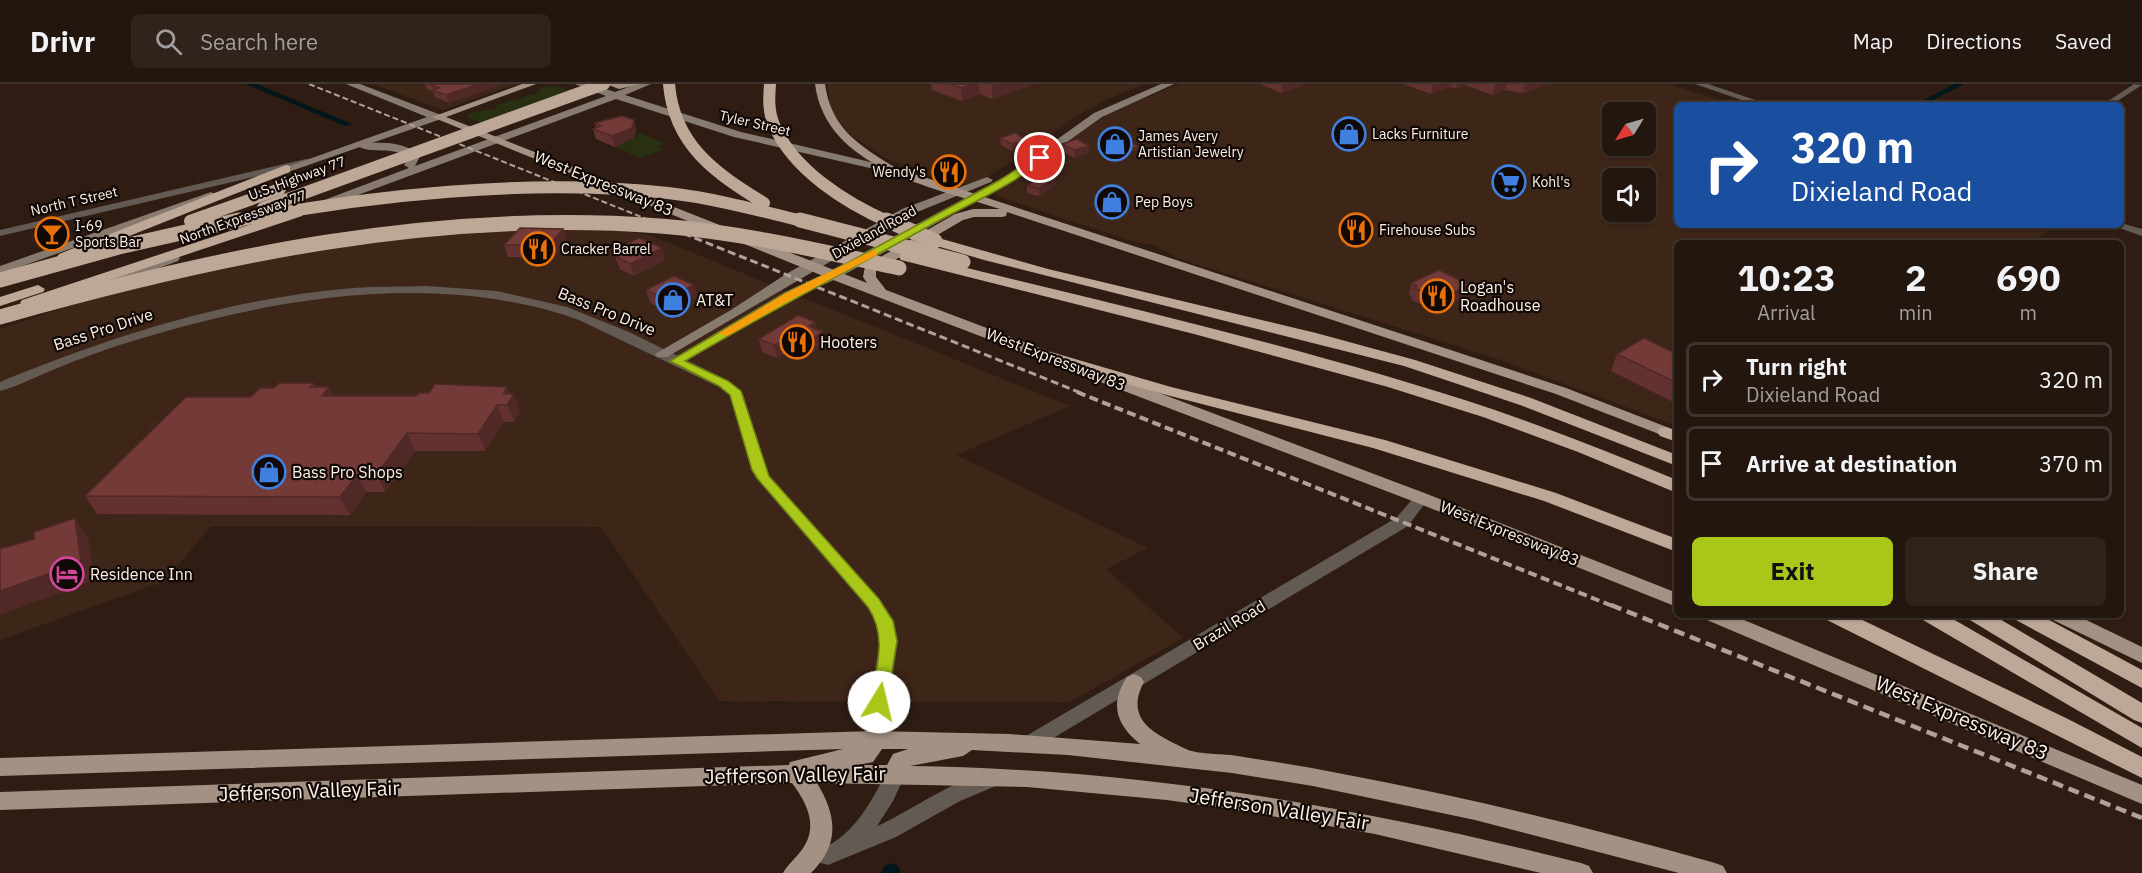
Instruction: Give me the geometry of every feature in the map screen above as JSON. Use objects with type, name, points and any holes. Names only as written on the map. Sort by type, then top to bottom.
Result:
[{"type":"highway","name":"U.S. Highway 77","points":[[0,289],[575,84]]},
{"type":"highway","name":"U.S. Highway 77","points":[[0,302],[604,84]]},
{"type":"highway","points":[[669,84],[669,102],[680,130],[701,158],[722,176],[764,203],[798,220],[902,262]]},
{"type":"highway","points":[[770,84],[768,105],[776,130],[794,156],[809,171],[872,214],[935,241],[991,258],[1267,325],[1412,364],[1525,402],[1674,460]]},
{"type":"highway","points":[[0,281],[286,169]]},
{"type":"highway","points":[[0,281],[107,249],[294,211],[425,195],[562,188],[601,188],[673,194],[805,222],[1429,380],[1509,405],[1674,468]]},
{"type":"highway","points":[[0,313],[325,204]]},
{"type":"highway","points":[[0,319],[138,278],[227,258],[371,235],[502,223],[608,223],[724,233],[902,262],[1422,392],[1554,437],[1674,486]]},
{"type":"highway","points":[[1051,357],[1165,390],[1390,447],[1550,497],[1674,545]]},
{"type":"highway","points":[[1841,618],[1878,634],[2142,768]]},
{"type":"highway","points":[[1935,618],[2142,739]]},
{"type":"highway","points":[[1982,618],[2142,714]]},
{"type":"highway","points":[[2028,618],[2142,681]]},
{"type":"main road","points":[[351,84],[436,117],[531,84]]},
{"type":"main road","name":"Tyler Street","points":[[580,84],[613,89],[738,135],[891,170]]},
{"type":"main road","points":[[613,89],[636,84]]},
{"type":"main road","name":"North Expressway 77","points":[[0,319],[325,204],[496,140],[613,89],[646,84]]},
{"type":"main road","points":[[820,84],[820,95],[828,117],[835,128],[868,156],[891,170],[1561,391],[1673,435]]},
{"type":"main road","name":"Dixieland Road","points":[[663,354],[736,313],[791,277],[906,212],[1006,170],[1081,117],[1152,84]]},
{"type":"main road","name":"Dixieland Road","points":[[676,361],[790,296],[833,275],[1024,170],[1098,116],[1169,84]]},
{"type":"main road","name":"West Expressway 83","points":[[436,117],[833,275],[1421,498],[1674,599]]},
{"type":"main road","name":"North Expressway 77","points":[[0,270],[436,117]]},
{"type":"main road","points":[[334,152],[386,146],[406,149],[415,156],[407,168],[376,185]]},
{"type":"main road","points":[[881,293],[869,277],[870,270],[959,217],[991,212],[1030,216]]},
{"type":"main road","name":"West Expressway 83","points":[[1721,618],[2142,795]]},
{"type":"main road","points":[[2066,618],[2142,656]]},
{"type":"main road","points":[[1134,682],[1126,697],[1126,710],[1143,735],[1173,752],[1209,762]]},
{"type":"main road","points":[[767,775],[838,758],[866,756],[871,750],[873,739]]},
{"type":"main road","points":[[0,767],[873,739],[1028,744],[1209,762],[1414,796],[1631,849],[1715,873]]},
{"type":"main road","points":[[896,773],[898,763],[908,756],[927,755],[994,742]]},
{"type":"main road","name":"Jefferson Valley Fair","points":[[0,801],[798,774],[896,773],[997,777],[1131,787],[1256,803],[1489,849],[1581,873]]},
{"type":"main road","points":[[795,873],[813,855],[823,830],[818,804],[798,774]]},
{"type":"street","points":[[1684,84],[1740,102]]},
{"type":"street","points":[[1699,84],[1756,102]]},
{"type":"street","points":[[2111,102],[2139,84]]},
{"type":"street","name":"North T Street","points":[[0,232],[306,162]]},
{"type":"street","points":[[147,218],[152,210],[154,198]]},
{"type":"street","points":[[2124,223],[2142,228]]},
{"type":"street","points":[[2124,227],[2142,233]]},
{"type":"street","name":"Bass Pro Drive","points":[[0,387],[103,346],[171,327],[276,302],[372,291],[462,291],[534,302],[590,320],[724,384],[736,394],[763,478],[873,603],[885,621],[889,641],[873,739]]},
{"type":"street","name":"Brazil Road","points":[[1028,744],[1402,522],[1421,498]]},
{"type":"street","points":[[800,873],[848,843],[872,818],[887,796],[896,773]]},
{"type":"street","points":[[828,856],[889,831],[953,795],[997,777]]},
{"type":"shaded area","points":[[373,84],[516,84],[443,110]]},
{"type":"shaded area","points":[[827,84],[1145,84],[1108,99],[1073,118],[1025,154],[985,178],[971,183],[950,184],[887,159],[851,135],[831,111]]},
{"type":"shaded area","points":[[1180,84],[1669,84],[1726,102],[1674,102],[1674,228],[2052,228],[2035,240],[1674,240],[1674,425],[1498,359],[1177,258],[1154,245],[1134,242],[994,195],[1038,166],[1077,134],[1106,116]]},
{"type":"shaded area","points":[[556,229],[616,230],[649,235],[1070,406],[956,455],[1148,548],[1106,569],[1183,638],[1070,702],[719,701],[601,527],[211,526],[165,581],[0,640],[0,329],[117,290],[303,251],[423,235]]},
{"type":"green space","points":[[559,87],[586,96],[580,100],[539,112],[506,127],[491,127],[467,117],[469,113],[494,109],[499,104],[538,93],[541,88]]},
{"type":"green space","points":[[640,133],[666,144],[659,146],[664,149],[641,158],[615,147],[638,137],[635,135]]},
{"type":"building","points":[[429,84],[479,84],[446,95],[432,90],[439,88]]},
{"type":"building","points":[[951,84],[971,84],[961,88]]},
{"type":"building","points":[[622,116],[634,120],[632,128],[612,136],[593,129],[601,126],[595,123]]},
{"type":"building","points":[[1015,133],[1027,140],[1012,144],[1000,138]]},
{"type":"building","name":"James Avery Artistian Jewelry","points":[[1114,133],[1138,146],[1118,153],[1102,145],[1104,136]]},
{"type":"building","points":[[1077,139],[1089,146],[1074,150],[1062,144]]},
{"type":"building","points":[[1044,175],[1056,178],[1039,189],[1027,185]]},
{"type":"building","points":[[520,228],[563,229],[549,246],[504,245]]},
{"type":"building","points":[[639,238],[662,248],[630,264],[614,253],[621,250],[618,248]]},
{"type":"building","points":[[1439,270],[1469,285],[1441,298],[1414,288],[1417,286],[1411,283]]},
{"type":"building","points":[[674,276],[694,285],[666,299],[646,290]]},
{"type":"building","points":[[798,315],[815,322],[809,326],[823,332],[798,347],[782,341],[774,345],[759,339]]},
{"type":"building","points":[[1644,338],[1674,353],[1674,382],[1617,354]]},
{"type":"building","name":"Bass Pro Shops","points":[[279,383],[314,383],[310,387],[329,387],[322,396],[416,396],[419,393],[429,393],[435,384],[507,387],[503,394],[514,394],[507,405],[497,405],[478,434],[407,433],[377,474],[357,475],[340,497],[85,496],[186,397],[251,397],[260,388],[274,388]]},
{"type":"building","points":[[75,518],[81,562],[0,591],[0,549],[34,539],[34,532]]},
{"type":"waterway","points":[[250,84],[348,124]]},
{"type":"waterway","points":[[1924,102],[1960,84]]},
{"type":"railway","points":[[309,84],[654,222]]},
{"type":"railway","points":[[650,220],[1081,393]]},
{"type":"railway","points":[[1077,392],[1615,607]]},
{"type":"railway","points":[[1611,605],[2142,818]]},
{"type":"slow traffic","points":[[725,333],[790,296],[874,253]]},
{"type":"place","name":"Lacks Furniture","points":[[1349,134]]},
{"type":"place","name":"James Avery Artistian Jewelry","points":[[1115,144]]},
{"type":"place","name":"Wendy's","points":[[949,172]]},
{"type":"place","name":"Kohl's","points":[[1509,182]]},
{"type":"place","name":"Pep Boys","points":[[1112,202]]},
{"type":"place","name":"Firehouse Subs","points":[[1356,230]]},
{"type":"place","name":"I-69 Sports Bar","points":[[52,234]]},
{"type":"place","name":"Cracker Barrel","points":[[538,249]]},
{"type":"place","name":"Logan's Roadhouse","points":[[1437,296]]},
{"type":"place","name":"AT&T","points":[[673,300]]},
{"type":"place","name":"Hooters","points":[[797,342]]},
{"type":"place","name":"Bass Pro Shops","points":[[269,472]]},
{"type":"place","name":"Residence Inn","points":[[67,574]]},
{"type":"route","points":[[879,702],[889,641],[885,621],[873,603],[763,478],[736,394],[724,384],[676,361],[790,296],[1003,182],[1040,158]]}]
